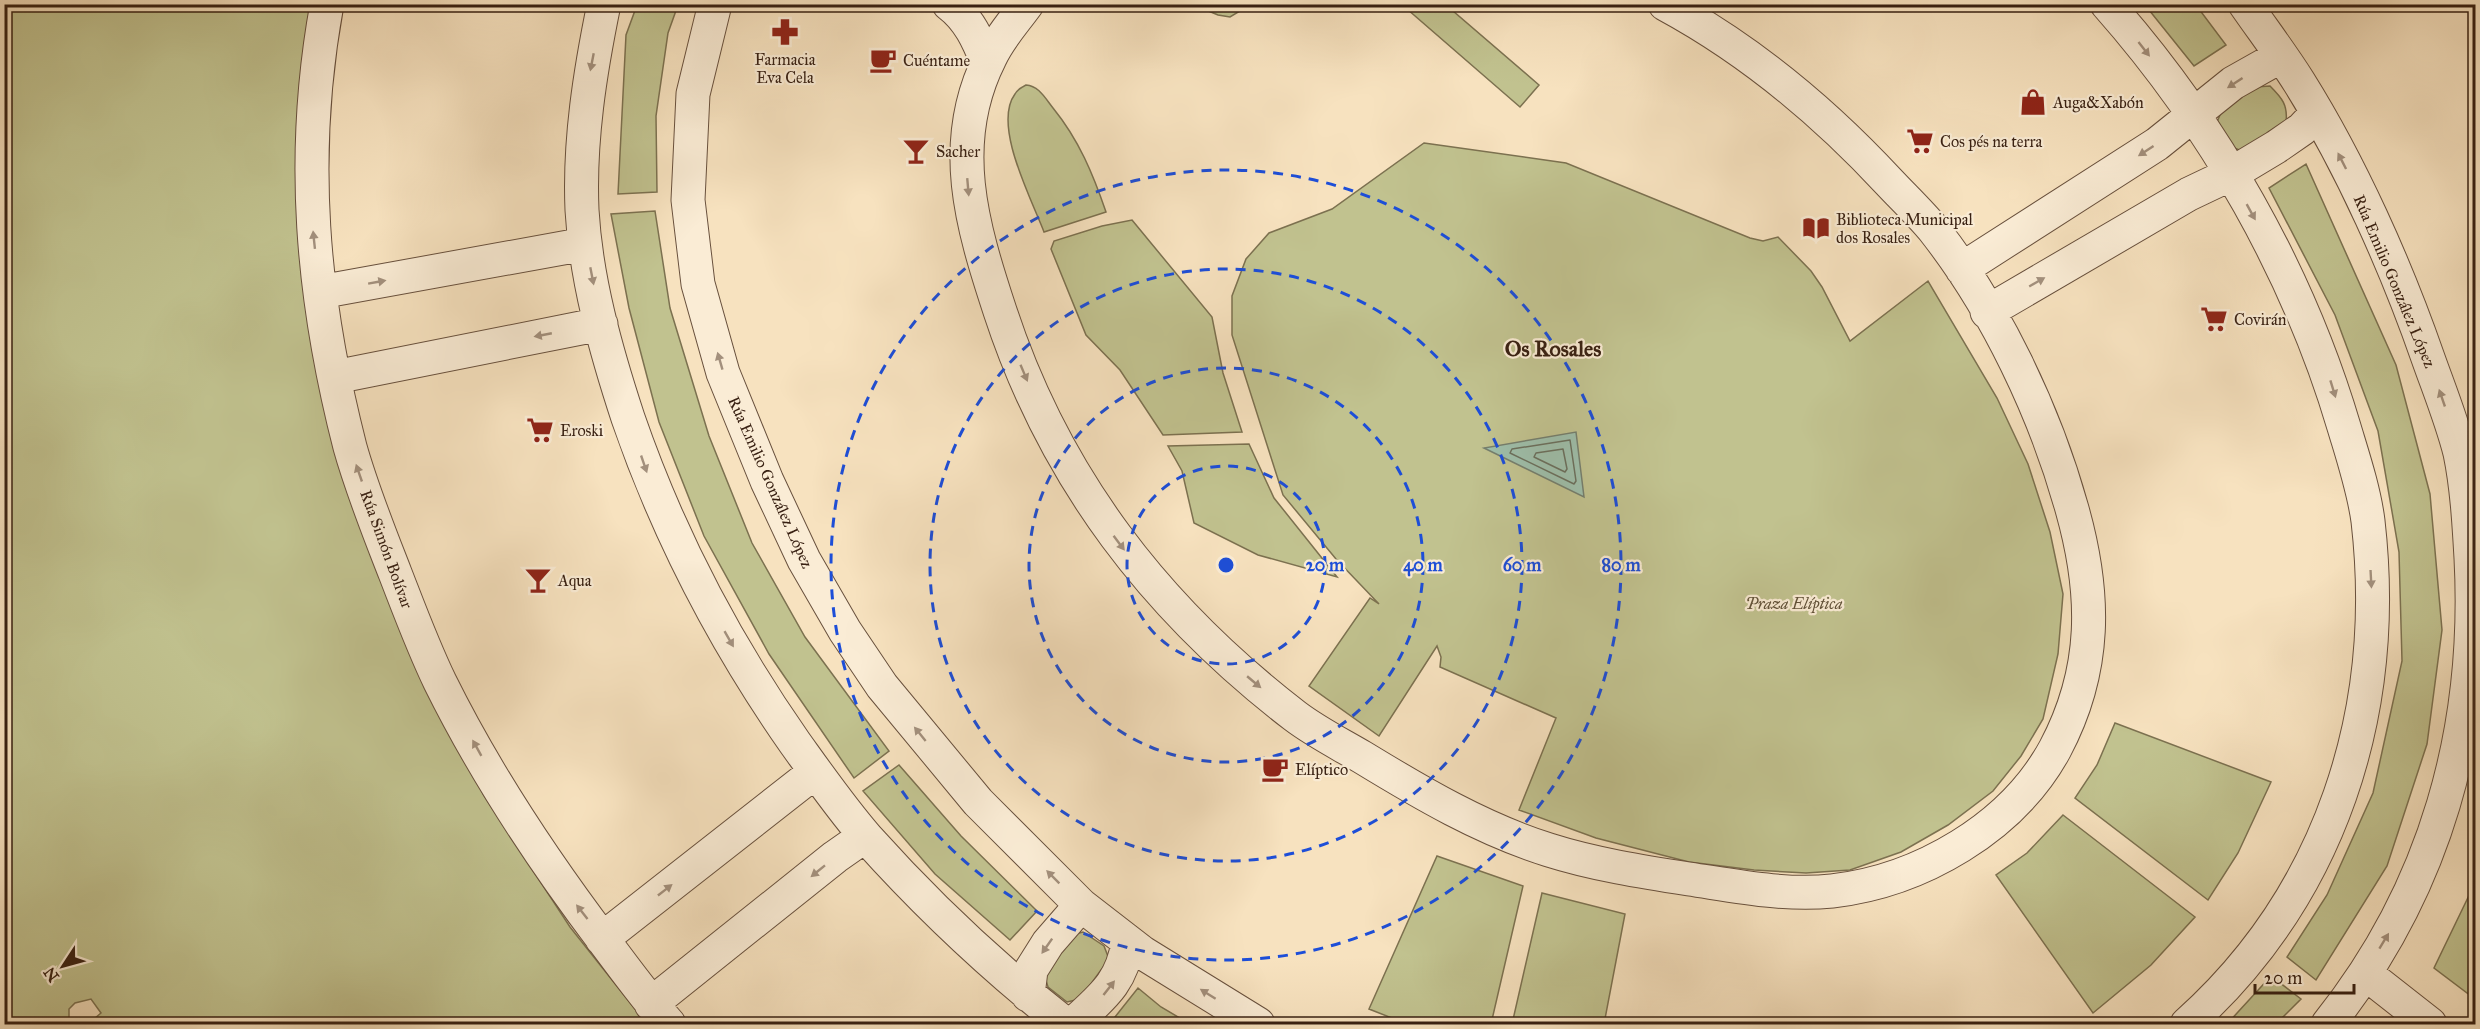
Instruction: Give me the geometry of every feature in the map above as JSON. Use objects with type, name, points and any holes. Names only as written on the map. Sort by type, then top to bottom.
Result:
[{"type":"street","name":"Rúa Simón Bolívar","points":[[327,4],[319,49],[310,161],[312,229],[335,377],[351,449],[371,509],[440,681],[526,831],[568,894],[660,1014]]},
{"type":"street","points":[[604,4],[590,69],[582,166],[585,244],[601,324],[616,381],[648,475],[698,585],[759,692],[815,772],[865,836],[925,900],[1028,995],[1065,1024]]},
{"type":"street","name":"Rúa Emilio González López","points":[[715,4],[693,94],[688,200],[698,284],[720,362],[767,481],[804,560],[845,631],[882,686],[978,802],[1081,905],[1128,942],[1258,1024]]},
{"type":"street","points":[[1027,4],[987,62],[978,87],[968,131],[967,187],[981,252],[1007,333],[1041,413],[1083,491],[1136,565],[1211,646],[1300,720],[1449,808],[1549,850],[1648,873],[1761,889],[1827,891],[1883,882],[1957,848],[1999,818],[2038,780],[2075,706],[2087,661],[2090,601],[2080,538],[2061,469],[2012,354],[1962,269],[1923,218],[1861,152],[1814,108],[1728,41],[1665,4]]},
{"type":"street","points":[[2107,4],[2177,91],[2231,174],[2286,275],[2327,370],[2350,447],[2367,519],[2374,621],[2364,709],[2340,800],[2311,867],[2282,916],[2218,997],[2187,1024]]},
{"type":"street","name":"Rúa Emilio González López","points":[[2246,5],[2317,113],[2370,216],[2417,326],[2452,424],[2468,453],[2473,534],[2472,670],[2459,754],[2439,826],[2412,891],[2365,973],[2328,1024]]},
{"type":"street","points":[[965,7],[987,62]]},
{"type":"street","points":[[1962,269],[2157,144],[2233,83],[2281,56]]},
{"type":"street","points":[[1987,312],[2189,194],[2231,174],[2302,129],[2317,113]]},
{"type":"street","points":[[320,292],[585,244]]},
{"type":"street","points":[[335,377],[601,324]]},
{"type":"street","points":[[602,939],[815,772]]},
{"type":"street","points":[[660,1014],[835,857],[865,836]]},
{"type":"street","points":[[1028,995],[1031,970],[1048,943],[1081,905]]},
{"type":"street","points":[[1073,1024],[1109,989],[1125,964],[1128,942]]},
{"type":"street","points":[[2365,973],[2430,1024]]},
{"type":"green space","points":[[1412,4],[1446,5],[1539,85],[1520,107],[1407,9]]},
{"type":"green space","points":[[5,5],[315,5],[303,283],[483,794],[570,927],[647,1024],[93,1024],[94,1019],[101,1013],[91,999],[75,1003],[69,1009],[69,1024],[5,1024]]},
{"type":"green space","points":[[637,5],[678,5],[668,33],[656,116],[657,192],[618,194],[626,35]]},
{"type":"green space","points":[[1194,5],[1250,5],[1230,17],[1218,15]]},
{"type":"green space","points":[[2145,5],[2196,5],[2226,45],[2194,66]]},
{"type":"green space","points":[[1026,85],[1041,93],[1070,132],[1090,171],[1106,212],[1044,232],[1016,163],[1008,124],[1009,108],[1015,94]]},
{"type":"green space","points":[[2270,86],[2283,102],[2286,122],[2242,151],[2229,146],[2217,122],[2223,108],[2255,87]]},
{"type":"green space","name":"Praza Elíptica","points":[[1424,143],[1566,163],[1750,238],[1763,241],[1778,237],[1811,271],[1822,287],[1850,341],[1928,281],[1997,398],[2028,464],[2050,532],[2063,594],[2058,654],[2043,719],[2021,756],[1993,791],[1948,825],[1901,852],[1850,870],[1806,873],[1754,870],[1689,862],[1596,838],[1519,810],[1556,718],[1440,667],[1441,657],[1437,646],[1379,736],[1309,686],[1370,598],[1379,604],[1336,559],[1283,495],[1232,335],[1232,296],[1246,259],[1269,233],[1332,209]]},
{"type":"green space","points":[[2306,164],[2396,365],[2430,494],[2442,630],[2427,744],[2387,866],[2316,980],[2287,957],[2327,895],[2373,793],[2402,661],[2399,552],[2378,431],[2335,315],[2269,188]]},
{"type":"green space","points":[[655,211],[670,308],[709,436],[752,543],[805,637],[889,751],[854,778],[769,654],[704,536],[659,422],[629,308],[611,214]]},
{"type":"green space","points":[[1132,220],[1212,317],[1223,373],[1242,432],[1163,435],[1120,370],[1086,335],[1051,249],[1054,241],[1102,226]]},
{"type":"green space","points":[[1249,444],[1274,498],[1337,577],[1258,555],[1194,523],[1182,471],[1168,446]]},
{"type":"green space","points":[[2115,723],[2271,782],[2238,853],[2208,900],[2075,798],[2097,765]]},
{"type":"green space","points":[[899,765],[961,836],[1037,911],[1010,940],[935,874],[863,791]]},
{"type":"green space","points":[[2063,815],[2195,917],[2151,965],[2093,1013],[1996,875],[2027,853]]},
{"type":"green space","points":[[1437,856],[1523,886],[1491,1024],[1407,1024],[1369,1009]]},
{"type":"green space","points":[[2475,883],[2475,999],[2434,968]]},
{"type":"green space","points":[[1542,893],[1625,914],[1604,1024],[1512,1024]]},
{"type":"green space","points":[[1083,932],[1104,946],[1109,959],[1080,999],[1067,1002],[1048,987],[1044,974],[1068,936]]},
{"type":"green space","points":[[2271,976],[2301,999],[2276,1024],[2227,1024]]},
{"type":"green space","points":[[1138,988],[1161,1007],[1190,1024],[1114,1024],[1111,1022]]},
{"type":"water","points":[[1576,432],[1584,497],[1484,448]]},
{"type":"place","name":"Farmacia Eva Cela","points":[[785,32]]},
{"type":"place","name":"Cuéntame","points":[[883,60]]},
{"type":"place","name":"Auga&Xabón","points":[[2033,102]]},
{"type":"place","name":"Cos pés na terra","points":[[1920,141]]},
{"type":"place","name":"Sacher","points":[[916,151]]},
{"type":"place","name":"Biblioteca Municipal dos Rosales","points":[[1816,228]]},
{"type":"place","name":"Covirán","points":[[2214,319]]},
{"type":"place","name":"Eroski","points":[[540,430]]},
{"type":"place","name":"Aqua","points":[[538,580]]},
{"type":"place","name":"Elíptico","points":[[1275,769]]},
{"type":"district","name":"Os Rosales","points":[[1553,348]]}]
